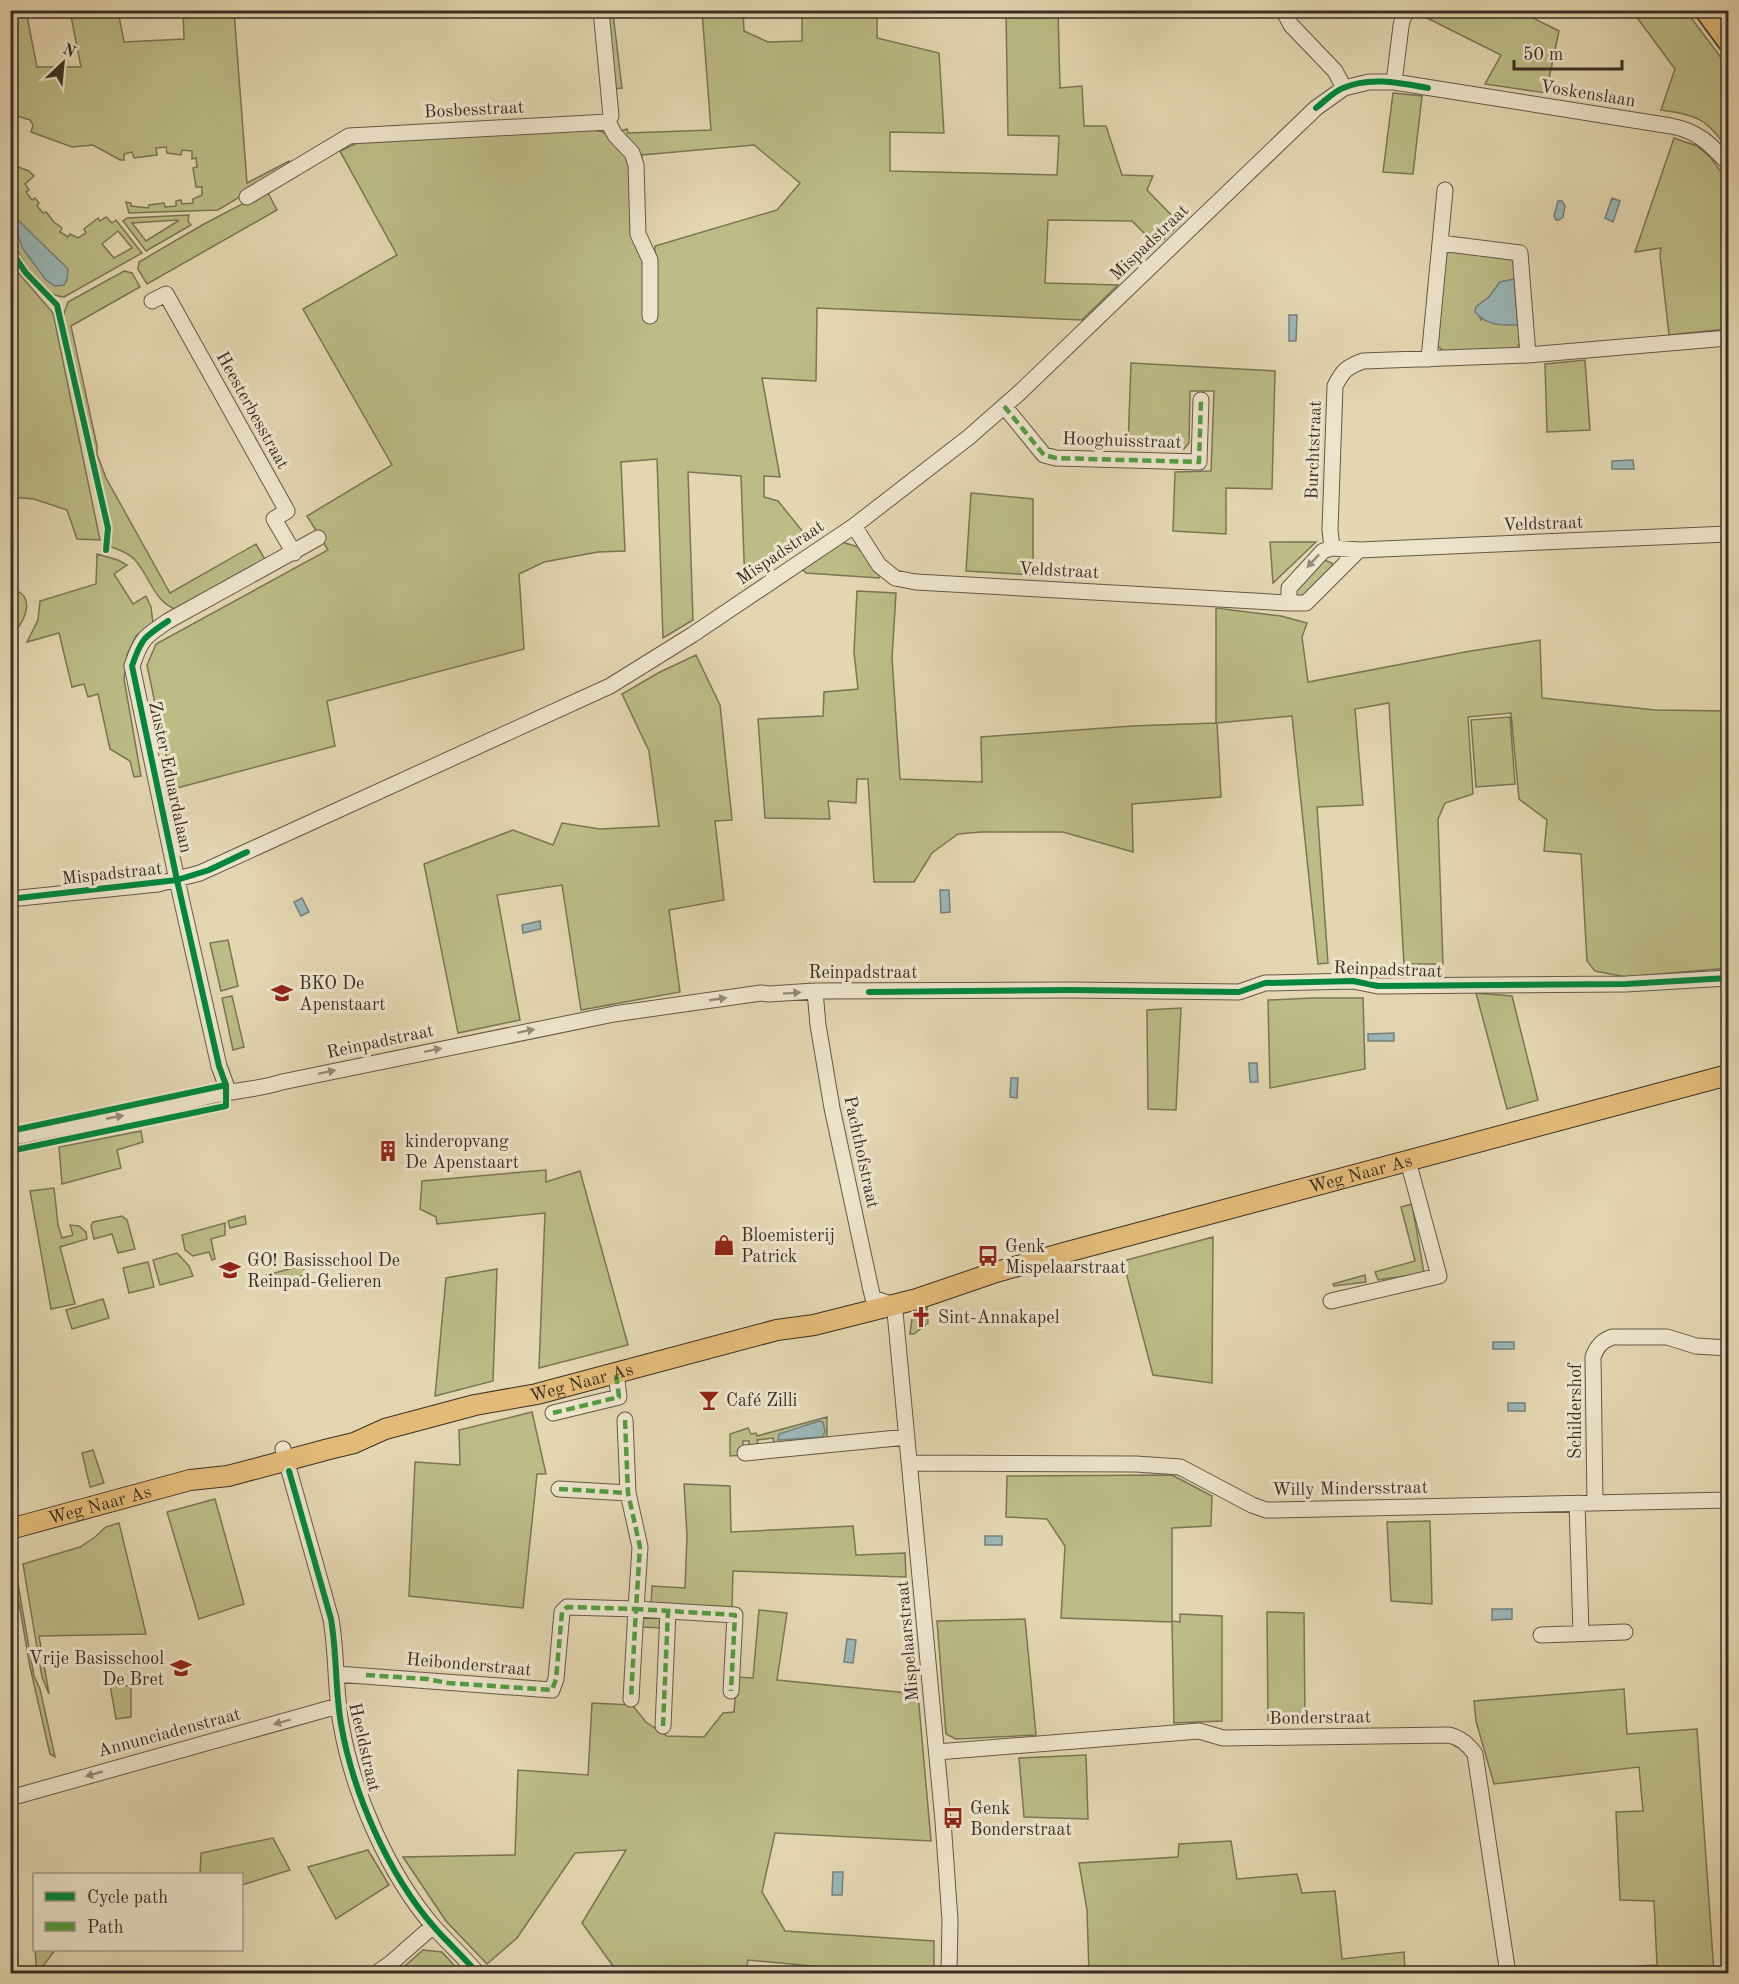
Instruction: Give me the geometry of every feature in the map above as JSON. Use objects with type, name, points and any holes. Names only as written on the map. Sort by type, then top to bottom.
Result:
[{"type":"highway","points":[[1706,10],[1728,40]]},
{"type":"main road","name":"Weg Naar As","points":[[10,1529],[190,1480],[224,1464],[284,1455],[350,1431],[385,1429],[475,1405],[537,1394],[777,1330],[814,1325],[931,1296],[993,1273],[1728,1075]]},
{"type":"main road","name":"Weg Naar As","points":[[777,1330],[812,1314],[930,1282],[993,1273]]},
{"type":"street","points":[[601,10],[611,116],[608,122],[615,135],[632,153],[636,165],[638,234],[650,260],[650,316]]},
{"type":"street","points":[[1283,10],[1291,25],[1335,71],[1344,88]]},
{"type":"street","points":[[1394,82],[1401,26],[1403,17],[1409,10]]},
{"type":"street","name":"Mispadstraat","points":[[10,899],[177,880],[209,870],[610,686],[692,635],[854,526],[969,437],[1168,252],[1316,108],[1344,88],[1370,82],[1394,82]]},
{"type":"street","name":"Voskenslaan","points":[[1394,82],[1688,129],[1710,143],[1728,163]]},
{"type":"street","name":"Bosbesstraat","points":[[247,197],[349,136],[608,122]]},
{"type":"street","points":[[1429,359],[1445,190]]},
{"type":"street","points":[[1440,243],[1520,253],[1528,356]]},
{"type":"street","name":"Heesterbesstraat","points":[[152,301],[166,294],[287,511],[274,519],[294,553]]},
{"type":"street","name":"Burchtstraat","points":[[1332,548],[1330,530],[1335,386],[1348,366],[1363,361],[1528,356],[1728,338]]},
{"type":"street","name":"Hooghuisstraat","points":[[1004,406],[1044,455],[1056,458],[1199,462],[1201,400]]},
{"type":"street","name":"Veldstraat","points":[[854,526],[879,565],[896,578],[916,582],[1289,603],[1306,603],[1359,550]]},
{"type":"street","name":"Veldstraat","points":[[1332,548],[1359,550],[1728,534]]},
{"type":"street","name":"Zuster Eduardalaan","points":[[226,1093],[177,880],[132,666],[138,647],[146,636],[168,621],[318,538]]},
{"type":"street","points":[[1289,603],[1289,588],[1323,551],[1332,548]]},
{"type":"street","name":"Reinpadstraat","points":[[10,1138],[614,1014],[760,993],[1082,990],[1239,992],[1265,982],[1353,981],[1378,986],[1614,985],[1728,978]]},
{"type":"street","name":"Pachthofstraat","points":[[815,991],[818,1025],[832,1108],[873,1298]]},
{"type":"street","points":[[1331,1300],[1439,1276],[1407,1161]]},
{"type":"street","points":[[873,1298],[894,1305]]},
{"type":"street","name":"Mispelaarstraat","points":[[894,1305],[951,1920],[949,1974]]},
{"type":"street","name":"Schildershof","points":[[1595,1503],[1593,1357],[1596,1347],[1612,1337],[1667,1337],[1696,1346],[1728,1348]]},
{"type":"street","points":[[553,1413],[618,1397],[616,1373]]},
{"type":"street","points":[[625,1420],[628,1493],[640,1547],[631,1699]]},
{"type":"street","points":[[746,1453],[907,1437]]},
{"type":"street","name":"Heeldstraat","points":[[284,1455],[331,1619],[336,1644],[338,1706],[350,1763],[361,1797],[374,1830],[403,1883],[433,1926],[478,1974]]},
{"type":"street","name":"Willy Mindersstraat","points":[[910,1463],[1136,1464],[1180,1467],[1266,1510],[1728,1500]]},
{"type":"street","points":[[559,1489],[628,1493]]},
{"type":"street","points":[[1577,1503],[1581,1633]]},
{"type":"street","name":"Heibonderstraat","points":[[337,1674],[552,1690],[556,1679],[562,1612],[567,1607],[636,1609]]},
{"type":"street","points":[[636,1609],[735,1615],[731,1691]]},
{"type":"street","points":[[663,1726],[668,1611]]},
{"type":"street","points":[[1541,1635],[1625,1632]]},
{"type":"street","name":"Annunciadenstraat","points":[[10,1798],[338,1706]]},
{"type":"street","name":"Bonderstraat","points":[[937,1752],[1199,1731],[1223,1738],[1449,1735],[1458,1738],[1475,1754],[1508,1974]]},
{"type":"street","points":[[375,1974],[433,1926]]},
{"type":"green space","points":[[1431,10],[1519,11],[1559,31],[1546,93],[1485,84],[1501,55],[1425,17]]},
{"type":"green space","points":[[11,11],[26,11],[37,67],[81,67],[70,11],[118,11],[124,42],[184,39],[183,11],[234,11],[247,183],[289,161],[291,166],[218,210],[129,213],[126,202],[131,203],[131,206],[148,208],[149,205],[164,203],[165,207],[176,206],[176,201],[181,200],[182,204],[193,203],[193,199],[202,195],[202,187],[196,187],[193,168],[197,167],[196,158],[192,159],[192,151],[182,150],[181,155],[167,153],[166,147],[156,148],[157,155],[134,158],[132,152],[124,154],[124,160],[120,160],[93,145],[72,147],[31,132],[33,125],[30,120],[11,114]]},
{"type":"green space","points":[[702,11],[743,11],[744,31],[768,42],[802,41],[802,11],[877,11],[877,38],[939,53],[944,133],[890,132],[890,171],[1057,175],[1059,136],[1008,135],[1006,11],[1058,11],[1060,88],[1082,86],[1084,126],[1106,126],[1122,175],[1153,176],[1147,190],[1180,224],[1157,246],[1132,221],[1048,220],[1045,283],[1118,285],[1082,320],[817,308],[816,381],[762,378],[780,477],[764,476],[764,497],[778,501],[808,538],[745,586],[741,476],[688,472],[693,620],[663,638],[657,459],[621,462],[625,551],[598,552],[544,562],[519,574],[524,649],[327,701],[335,746],[173,789],[147,665],[156,644],[328,550],[307,516],[392,465],[303,309],[397,255],[340,151],[359,142],[594,130],[603,132],[629,155],[647,260],[653,321],[655,246],[777,210],[800,183],[754,145],[642,155],[642,176],[620,131],[627,129],[628,133],[711,130]]},
{"type":"green space","points":[[1632,11],[1686,11],[1728,67],[1728,149],[1713,130],[1700,120],[1684,114],[1661,110],[1675,69]]},
{"type":"green space","points":[[605,14],[613,14],[622,88],[614,89]]},
{"type":"green space","points":[[1393,93],[1422,96],[1413,174],[1383,172]]},
{"type":"green space","points":[[1674,138],[1697,146],[1711,158],[1728,182],[1728,329],[1669,335],[1661,248],[1635,252]]},
{"type":"green space","points":[[10,164],[29,171],[34,176],[25,184],[29,190],[26,192],[32,200],[35,198],[39,203],[37,206],[43,213],[46,212],[62,228],[60,232],[68,237],[70,234],[78,238],[86,233],[84,229],[98,218],[100,221],[106,217],[112,223],[116,220],[142,253],[64,297],[52,294],[26,266],[14,239],[10,211]],"holes":[[[118,231],[132,248],[114,258],[102,244]]]},
{"type":"green space","points":[[267,191],[277,210],[147,284],[138,269],[139,262]]},
{"type":"green space","points":[[189,215],[188,221],[191,225],[146,251],[123,221],[127,218]],"holes":[[[178,220],[178,221],[146,241],[132,223]]]},
{"type":"green space","points":[[1447,250],[1511,257],[1516,262],[1522,341],[1515,350],[1444,352],[1437,345],[1444,254]],"holes":[[[1500,282],[1481,320],[1476,307],[1489,297]]]},
{"type":"green space","points":[[10,263],[53,313],[100,540],[77,539],[67,510],[34,499],[11,497]]},
{"type":"green space","points":[[124,271],[132,273],[140,287],[71,326],[97,454],[106,478],[170,593],[256,544],[266,561],[178,610],[163,602],[134,559],[108,546],[112,532],[63,316],[68,302]]},
{"type":"green space","points":[[1585,360],[1590,430],[1547,432],[1545,364]]},
{"type":"green space","points":[[1131,363],[1275,371],[1272,489],[1226,488],[1226,534],[1173,531],[1175,472],[1211,471],[1214,391],[1190,391],[1189,443],[1184,449],[1128,447]]},
{"type":"green space","points":[[971,493],[1033,499],[1033,575],[966,571]]},
{"type":"green space","points":[[842,542],[858,547],[880,575],[879,578],[806,573],[802,569]]},
{"type":"green space","points":[[1270,542],[1316,542],[1273,583]]},
{"type":"green space","points":[[97,554],[127,565],[114,574],[133,604],[146,596],[151,607],[153,623],[136,636],[127,655],[124,679],[141,776],[134,777],[130,761],[110,749],[98,694],[88,697],[84,684],[72,687],[59,633],[27,642],[38,620],[40,601],[96,584]]},
{"type":"green space","points":[[1324,560],[1332,563],[1333,568],[1305,597],[1299,598],[1296,594],[1296,586]]},
{"type":"green space","points":[[10,589],[19,592],[26,603],[24,617],[11,636]]},
{"type":"green space","points":[[857,591],[896,593],[892,658],[900,779],[982,782],[981,737],[1132,726],[1216,723],[1216,608],[1281,616],[1307,623],[1302,637],[1308,682],[1540,640],[1542,698],[1655,710],[1728,711],[1728,968],[1626,977],[1595,971],[1587,961],[1581,854],[1544,851],[1547,820],[1519,799],[1511,713],[1468,717],[1473,794],[1445,803],[1438,819],[1443,964],[1404,964],[1389,703],[1355,709],[1363,805],[1317,807],[1328,963],[1318,964],[1292,716],[1217,723],[1221,797],[1132,804],[1133,852],[1063,832],[958,834],[932,853],[914,882],[874,882],[868,779],[857,779],[856,803],[828,801],[830,819],[765,818],[758,719],[823,716],[824,692],[858,689],[854,652]]},
{"type":"green space","points":[[696,655],[720,705],[732,820],[715,821],[724,900],[669,910],[680,992],[581,1010],[562,885],[497,895],[520,1020],[458,1033],[424,864],[513,830],[553,845],[562,823],[600,829],[659,826],[649,751],[622,694]]},
{"type":"green space","points":[[1510,717],[1515,784],[1476,787],[1471,720]]},
{"type":"green space","points":[[228,940],[238,986],[221,991],[210,943]]},
{"type":"green space","points":[[1476,993],[1512,996],[1538,1100],[1507,1109]]},
{"type":"green space","points":[[232,996],[244,1047],[233,1050],[222,998]]},
{"type":"green space","points":[[1363,998],[1365,1069],[1270,1088],[1268,1000]]},
{"type":"green space","points":[[1181,1008],[1176,1110],[1148,1109],[1147,1010]]},
{"type":"green space","points":[[141,1131],[143,1142],[117,1150],[121,1168],[62,1184],[59,1147]]},
{"type":"green space","points":[[546,1170],[546,1182],[580,1171],[628,1345],[539,1368],[545,1213],[437,1224],[436,1217],[420,1209],[422,1181]]},
{"type":"green space","points":[[54,1188],[58,1225],[62,1238],[73,1235],[70,1225],[79,1226],[86,1232],[87,1239],[60,1247],[75,1304],[51,1309],[30,1191]]},
{"type":"green space","points":[[1412,1204],[1424,1273],[1378,1280],[1375,1272],[1415,1261],[1401,1207]]},
{"type":"green space","points":[[122,1216],[127,1220],[135,1249],[118,1253],[112,1234],[94,1239],[91,1226],[93,1222]]},
{"type":"green space","points":[[245,1216],[246,1224],[230,1228],[228,1221]]},
{"type":"green space","points":[[225,1223],[225,1235],[211,1239],[215,1259],[212,1260],[209,1252],[193,1256],[185,1250],[182,1235]]},
{"type":"green space","points":[[1213,1237],[1212,1383],[1153,1375],[1123,1261]]},
{"type":"green space","points":[[177,1253],[189,1266],[193,1276],[160,1285],[153,1260]]},
{"type":"green space","points":[[148,1262],[154,1287],[129,1293],[123,1268]]},
{"type":"green space","points":[[303,1265],[305,1275],[266,1285],[264,1276]]},
{"type":"green space","points":[[497,1269],[493,1381],[435,1396],[446,1278]]},
{"type":"green space","points":[[1365,1275],[1366,1282],[1334,1286],[1333,1284]]},
{"type":"green space","points":[[103,1299],[109,1318],[72,1329],[66,1310]]},
{"type":"green space","points":[[927,1307],[928,1323],[914,1334],[910,1334],[912,1318],[918,1312],[919,1321],[924,1321],[923,1311]]},
{"type":"green space","points":[[532,1412],[546,1474],[537,1474],[523,1608],[409,1596],[415,1462],[460,1465],[459,1430]]},
{"type":"green space","points":[[827,1417],[827,1439],[774,1444],[773,1438],[757,1440],[758,1445],[749,1446],[749,1441],[743,1441],[743,1455],[730,1456],[730,1434],[748,1428],[751,1434],[756,1433],[757,1436]]},
{"type":"green space","points":[[93,1450],[104,1483],[90,1487],[82,1453]]},
{"type":"green space","points":[[1172,1475],[1212,1496],[1211,1526],[1172,1528],[1172,1621],[1180,1622],[1180,1614],[1222,1616],[1222,1721],[1174,1723],[1172,1622],[1061,1618],[1065,1546],[1047,1519],[1006,1517],[1007,1476]]},
{"type":"green space","points":[[684,1484],[730,1486],[731,1532],[853,1526],[856,1555],[905,1553],[906,1577],[733,1571],[732,1607],[651,1604],[652,1586],[685,1588],[687,1536]]},
{"type":"green space","points":[[215,1499],[244,1604],[199,1619],[167,1512]]},
{"type":"green space","points":[[1430,1521],[1432,1604],[1391,1601],[1387,1522]]},
{"type":"green space","points":[[119,1523],[146,1634],[39,1636],[49,1694],[42,1677],[23,1564],[80,1547],[106,1527]]},
{"type":"green space","points":[[15,1567],[34,1676],[40,1689],[55,1757],[50,1754],[30,1667],[13,1568]]},
{"type":"green space","points":[[759,1610],[787,1613],[777,1680],[918,1694],[931,1841],[775,1833],[762,1892],[785,1931],[934,1941],[934,1973],[885,1973],[748,1960],[746,1973],[605,1973],[613,1966],[582,1923],[626,1850],[575,1853],[517,1938],[487,1964],[446,1921],[403,1857],[515,1855],[518,1770],[588,1775],[592,1703],[632,1705],[646,1722],[667,1736],[704,1737],[723,1713],[734,1712],[737,1677],[753,1678]]},
{"type":"green space","points":[[1267,1612],[1304,1613],[1305,1722],[1268,1721]]},
{"type":"green space","points":[[641,1616],[664,1617],[663,1628],[640,1627]]},
{"type":"green space","points":[[1025,1619],[1036,1735],[956,1739],[946,1734],[937,1621]]},
{"type":"green space","points":[[109,1679],[131,1688],[131,1717],[116,1719]]},
{"type":"green space","points":[[1624,1689],[1627,1734],[1697,1729],[1714,1973],[1639,1973],[1639,1966],[1657,1965],[1654,1901],[1620,1900],[1616,1812],[1643,1811],[1639,1767],[1494,1784],[1476,1721],[1474,1701]]},
{"type":"green space","points":[[1086,1755],[1088,1819],[1024,1817],[1019,1758]]},
{"type":"green space","points":[[273,1838],[290,1870],[243,1885],[243,1873],[200,1873],[201,1853]]},
{"type":"green space","points":[[1231,1841],[1237,1879],[1297,1874],[1302,1893],[1335,1891],[1342,1959],[1404,1952],[1405,1973],[1089,1973],[1087,1910],[1079,1863],[1178,1857],[1179,1844]]},
{"type":"green space","points":[[368,1850],[389,1885],[336,1919],[308,1867]]},
{"type":"green space","points":[[423,1950],[442,1952],[461,1973],[397,1973]]},
{"type":"green space","points":[[35,1951],[54,1951],[38,1973]]},
{"type":"water","points":[[1612,198],[1620,201],[1613,222],[1605,218]]},
{"type":"water","points":[[1558,201],[1562,201],[1565,206],[1563,217],[1556,220],[1554,216]]},
{"type":"water","points":[[19,221],[68,269],[64,285],[55,286],[46,280],[23,249],[14,225]]},
{"type":"water","points":[[1514,279],[1518,325],[1500,325],[1489,322],[1475,312],[1476,307],[1489,297],[1500,282]]},
{"type":"water","points":[[1289,315],[1297,315],[1296,341],[1289,341]]},
{"type":"water","points":[[1633,460],[1634,469],[1612,469],[1612,461]]},
{"type":"water","points":[[940,890],[949,890],[950,912],[941,913]]},
{"type":"water","points":[[302,898],[309,912],[301,916],[294,902]]},
{"type":"water","points":[[540,921],[541,929],[523,933],[522,925]]},
{"type":"water","points":[[1394,1033],[1394,1041],[1368,1041],[1368,1034]]},
{"type":"water","points":[[1249,1063],[1257,1063],[1258,1082],[1250,1082]]},
{"type":"water","points":[[1011,1078],[1018,1078],[1017,1098],[1010,1097]]},
{"type":"water","points":[[1493,1342],[1514,1342],[1514,1349],[1493,1349]]},
{"type":"water","points":[[1508,1403],[1525,1403],[1525,1411],[1508,1411]]},
{"type":"water","points":[[819,1421],[823,1422],[825,1431],[823,1437],[778,1440],[779,1434]]},
{"type":"water","points":[[985,1536],[1002,1536],[1002,1545],[985,1545]]},
{"type":"water","points":[[1492,1609],[1512,1609],[1512,1619],[1492,1620]]},
{"type":"water","points":[[847,1639],[856,1640],[853,1663],[844,1662]]},
{"type":"water","points":[[833,1872],[843,1872],[842,1895],[832,1895]]},
{"type":"marked path","points":[[1004,406],[1044,455],[1056,458],[1199,462],[1201,400]]},
{"type":"marked path","points":[[553,1413],[619,1397],[616,1373]]},
{"type":"marked path","points":[[625,1420],[628,1493],[640,1547],[636,1609],[735,1615],[731,1691]]},
{"type":"marked path","points":[[559,1489],[628,1493]]},
{"type":"marked path","points":[[366,1675],[552,1690],[556,1679],[562,1612],[567,1607],[636,1609],[631,1699]]},
{"type":"marked path","points":[[663,1726],[668,1611]]},
{"type":"cycle path","points":[[1316,108],[1339,90],[1364,82],[1386,82],[1428,88]]},
{"type":"cycle path","points":[[10,243],[13,254],[26,273],[57,305],[108,528],[106,550]]},
{"type":"cycle path","points":[[10,1151],[226,1106],[226,1085],[219,1066],[177,880],[132,666],[144,639],[168,621]]},
{"type":"cycle path","points":[[10,899],[177,880],[209,870],[247,852]]},
{"type":"cycle path","points":[[869,992],[1070,990],[1239,992],[1265,983],[1353,981],[1378,986],[1626,984],[1728,978]]},
{"type":"cycle path","points":[[10,1131],[226,1085]]},
{"type":"cycle path","points":[[289,1471],[331,1619],[341,1724],[354,1777],[364,1805],[388,1858],[417,1906],[478,1974]]},
{"type":"place","name":"BKO De Apenstaart","points":[[282,993]]},
{"type":"place","name":"kinderopvang De Apenstaart","points":[[388,1151]]},
{"type":"place","name":"Bloemisterij Patrick","points":[[724,1245]]},
{"type":"place","name":"Genk Mispelaarstraat","points":[[988,1256]]},
{"type":"place","name":"GO! Basisschool De Reinpad-Gelieren","points":[[230,1270]]},
{"type":"place","name":"Sint-Annakapel","points":[[921,1317]]},
{"type":"place","name":"Café Zilli","points":[[709,1400]]},
{"type":"place","name":"Vrije Basisschool De Bret","points":[[181,1668]]},
{"type":"place","name":"Genk Bonderstraat","points":[[953,1818]]}]
